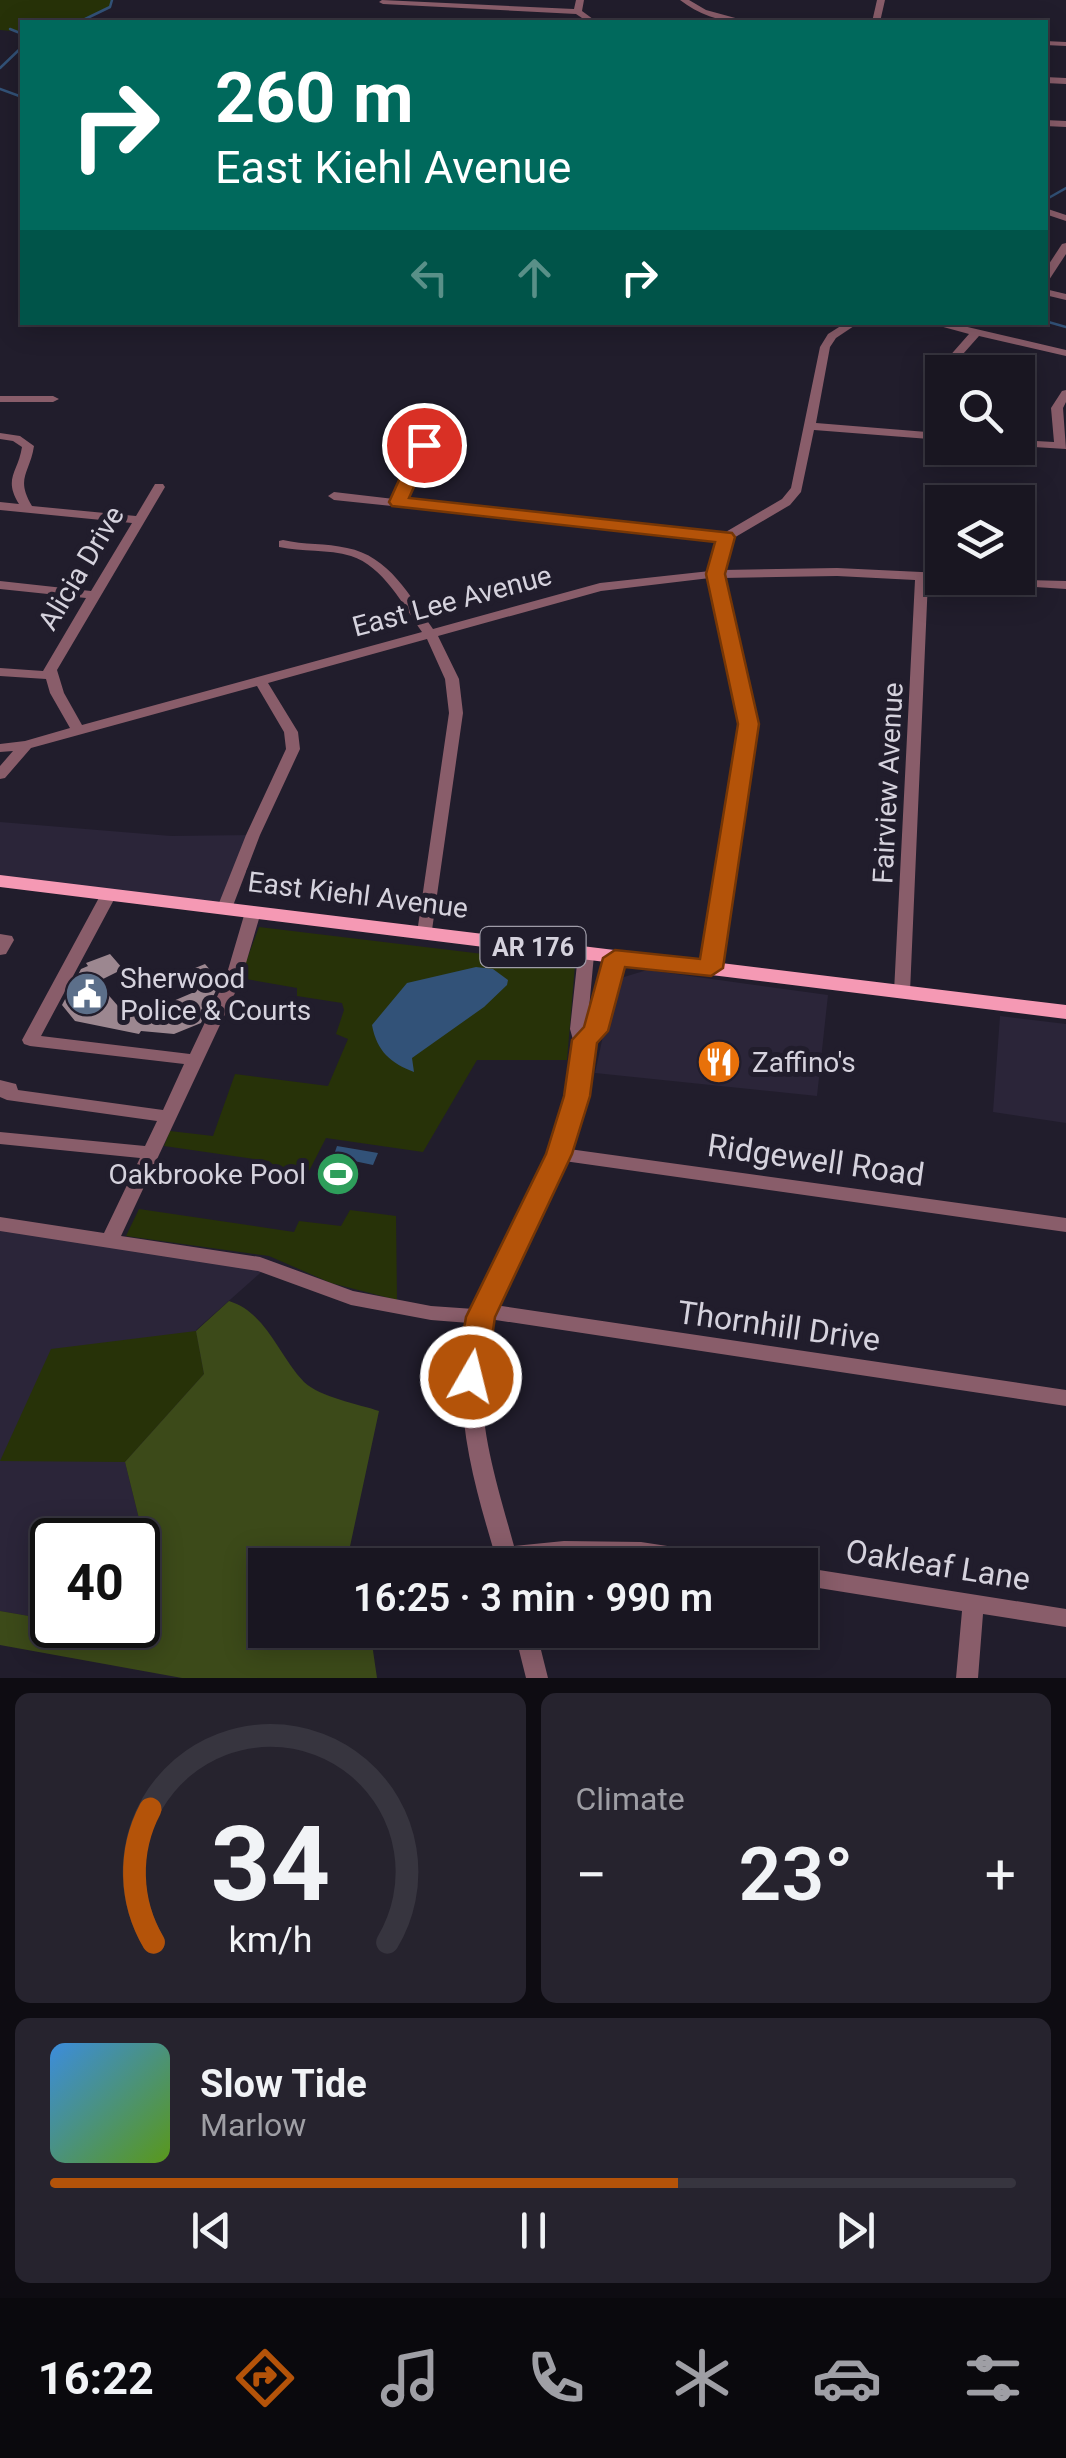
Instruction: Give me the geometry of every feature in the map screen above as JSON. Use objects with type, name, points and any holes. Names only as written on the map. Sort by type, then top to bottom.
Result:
[{"type":"main road","name":"East Kiehl Avenue","points":[[0,881],[1066,1012]]},
{"type":"street","points":[[578,12],[580,0]]},
{"type":"street","points":[[684,0],[712,15],[736,20]]},
{"type":"street","points":[[382,3],[468,3],[578,12],[590,20]]},
{"type":"street","points":[[1048,272],[1066,246]]},
{"type":"street","points":[[1053,261],[1066,262]]},
{"type":"street","points":[[334,496],[726,537],[792,497],[800,484],[824,346],[850,325]]},
{"type":"street","points":[[943,325],[1066,353]]},
{"type":"street","points":[[956,355],[976,333]]},
{"type":"street","points":[[1035,445],[1063,446],[1057,408],[1066,393]]},
{"type":"street","points":[[0,399],[53,399]]},
{"type":"street","points":[[811,426],[925,436]]},
{"type":"street","points":[[398,502],[429,434]]},
{"type":"street","points":[[0,436],[16,438],[28,446],[14,487],[26,507]]},
{"type":"street","name":"Alicia Drive","points":[[78,730],[50,675],[159,487]]},
{"type":"street","points":[[0,506],[140,520]]},
{"type":"street","points":[[711,968],[748,724],[716,574],[726,537]]},
{"type":"street","points":[[284,544],[342,551],[373,561],[432,632],[452,677],[456,713],[425,933]]},
{"type":"street","name":"East Lee Avenue","points":[[0,748],[26,746],[600,587],[716,574],[837,572],[925,576]]},
{"type":"street","name":"Fairview Avenue","points":[[902,992],[922,576]]},
{"type":"street","name":"East Lee Avenue","points":[[1035,582],[1066,584]]},
{"type":"street","points":[[0,584],[94,594]]},
{"type":"street","points":[[0,672],[50,675]]},
{"type":"street","points":[[225,908],[293,748],[291,732],[260,680]]},
{"type":"street","points":[[0,775],[26,746]]},
{"type":"street","points":[[109,894],[30,1040],[195,1060]]},
{"type":"street","points":[[109,1241],[233,980],[253,912]]},
{"type":"street","points":[[0,939],[6,940],[0,950]]},
{"type":"street","points":[[505,1548],[480,1455],[470,1398],[474,1346],[482,1314],[559,1154],[577,1096],[585,1040],[578,1029],[586,955]]},
{"type":"street","points":[[585,1040],[596,1031],[615,958]]},
{"type":"street","points":[[0,1086],[10,1088],[8,1094],[168,1117]]},
{"type":"street","points":[[0,1138],[151,1152]]},
{"type":"street","name":"Ridgewell Road","points":[[559,1154],[1066,1225]]},
{"type":"street","name":"Thornhill Drive","points":[[0,1224],[260,1264],[351,1298],[398,1308],[482,1314],[1066,1398]]},
{"type":"street","name":"Oakleaf Lane","points":[[818,1579],[1066,1618]]},
{"type":"street","points":[[967,1678],[973,1604]]},
{"type":"street","points":[[530,1648],[537,1678]]},
{"type":"shaded area","points":[[0,822],[171,836],[253,835],[225,908],[0,881]]},
{"type":"shaded area","points":[[647,970],[828,995],[817,1096],[595,1073],[613,989],[624,977]]},
{"type":"shaded area","points":[[1000,1016],[1066,1024],[1066,1123],[993,1112]]},
{"type":"shaded area","points":[[0,1224],[267,1267],[196,1330],[204,1374],[125,1462],[139,1518],[30,1518],[30,1616],[0,1611]]},
{"type":"green space","points":[[0,0],[112,0],[110,7],[85,20],[20,20],[20,32],[0,30]]},
{"type":"green space","points":[[259,927],[575,965],[567,1060],[477,1060],[423,1152],[326,1138],[309,1171],[278,1169],[269,1161],[164,1146],[170,1131],[213,1136],[235,1074],[328,1086],[348,1039],[336,1034],[344,1010],[342,1003],[297,996],[297,988],[240,978]]},
{"type":"green space","points":[[139,1209],[294,1232],[299,1221],[341,1226],[350,1210],[396,1216],[397,1300],[331,1283],[269,1256],[126,1236]]},
{"type":"green space","points":[[229,1301],[263,1325],[304,1382],[329,1396],[379,1411],[350,1548],[248,1548],[248,1648],[373,1648],[377,1678],[182,1678],[0,1645],[0,1611],[30,1616],[30,1648],[160,1648],[160,1518],[139,1518],[125,1462],[204,1374],[196,1331]]},
{"type":"green space","points":[[196,1331],[204,1374],[125,1462],[0,1461],[51,1349]]},
{"type":"water","points":[[476,967],[493,969],[508,980],[507,985],[484,1007],[412,1058],[414,1072],[386,1055],[372,1025],[407,983]]},
{"type":"water","name":"Oakbrooke Pool","points":[[337,1146],[378,1153],[373,1165],[354,1161],[344,1187],[324,1184]]},
{"type":"building","name":"Sherwood Police & Courts","points":[[110,954],[123,969],[97,982],[118,1006],[152,1010],[192,993],[178,975],[205,964],[218,979],[214,981],[218,986],[201,1023],[174,1034],[139,1034],[75,1021],[62,1005],[81,969],[88,966],[86,963]]},
{"type":"waterway","points":[[83,20],[110,7],[112,0]]},
{"type":"waterway","points":[[10,29],[20,33]]},
{"type":"waterway","points":[[0,68],[20,49]]},
{"type":"waterway","points":[[0,89],[20,96]]},
{"type":"waterway","points":[[1048,198],[1066,188]]},
{"type":"waterway","points":[[1048,322],[1066,327]]},
{"type":"place","name":"Sherwood Police & Courts","points":[[87,994]]},
{"type":"place","name":"Zaffino's","points":[[719,1062]]},
{"type":"place","name":"Oakbrooke Pool","points":[[338,1174]]},
{"type":"route","points":[[424,445],[398,502],[726,537],[716,574],[748,724],[711,968],[615,958],[596,1031],[585,1040],[577,1096],[559,1154],[480,1317],[471,1377]]}]
